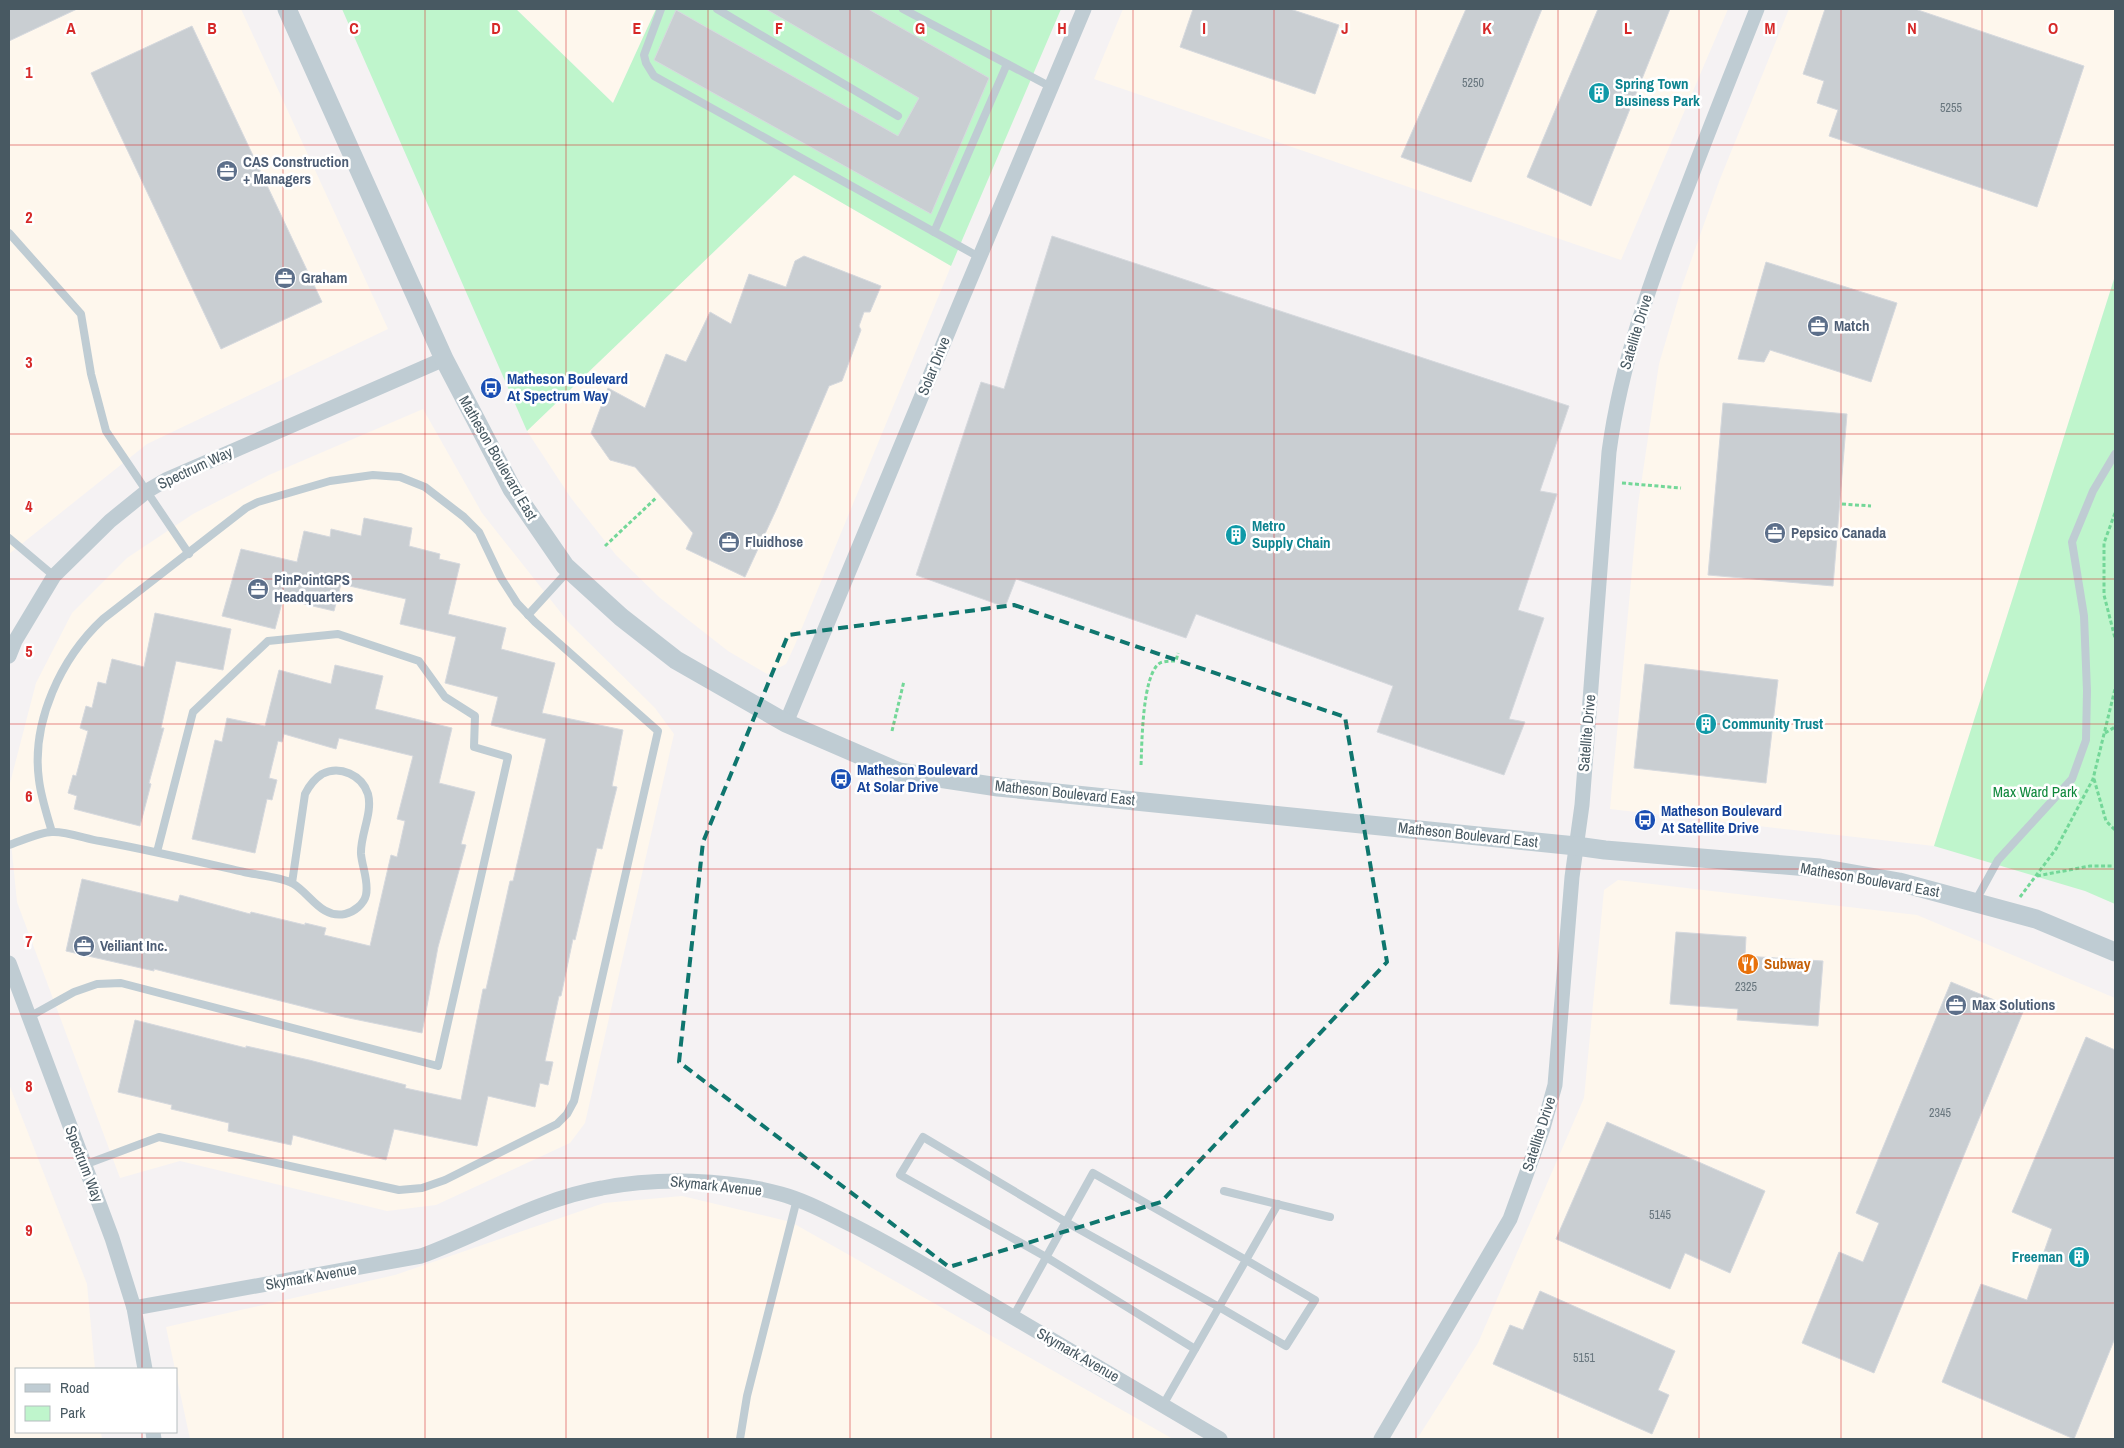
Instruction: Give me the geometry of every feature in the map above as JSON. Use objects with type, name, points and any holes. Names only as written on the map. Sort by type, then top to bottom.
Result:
[{"type":"street","name":"Matheson Boulevard East","points":[[287,9],[444,359],[512,488],[569,570],[621,617],[676,660],[786,724],[899,772],[998,786],[1605,850],[1820,868],[1914,885],[2009,911],[2036,919],[2115,952]]},
{"type":"street","name":"Solar Drive","points":[[786,724],[979,257],[1084,9]]},
{"type":"street","name":"Satellite Drive","points":[[1381,1439],[1510,1219],[1543,1128],[1555,1086],[1572,877],[1582,805],[1607,481],[1614,418],[1641,314],[1668,234],[1757,9]]},
{"type":"street","name":"Spectrum Way","points":[[9,656],[15,640],[54,576],[110,521],[147,491],[166,480],[444,359]]},
{"type":"street","name":"Spectrum Way","points":[[9,963],[112,1238],[134,1308],[145,1368]]},
{"type":"street","name":"Skymark Avenue","points":[[134,1308],[421,1256],[459,1242],[515,1215],[550,1202],[601,1188],[668,1180],[754,1187],[797,1199],[883,1240],[1220,1439]]},
{"type":"lane","points":[[661,9],[644,55],[646,63],[654,76],[979,257]]},
{"type":"lane","points":[[717,9],[898,116]]},
{"type":"lane","points":[[902,9],[1051,87]]},
{"type":"lane","points":[[934,232],[1007,64]]},
{"type":"lane","points":[[9,233],[80,314],[106,431],[189,554]]},
{"type":"lane","points":[[1975,902],[1998,860],[2072,780],[2086,740],[2087,691],[2084,616],[2072,542],[2093,491],[2115,454]]},
{"type":"lane","points":[[52,832],[39,780],[38,739],[49,701],[74,651],[87,634],[102,619],[189,554],[246,508],[258,502],[330,481],[372,475],[400,477],[425,487],[464,517],[479,532],[501,578],[517,603],[528,615],[658,731],[574,1101],[567,1114],[557,1124],[445,1180],[422,1188],[398,1190],[159,1137],[84,1165]]},
{"type":"lane","points":[[9,538],[54,576]]},
{"type":"lane","points":[[528,615],[569,570]]},
{"type":"lane","points":[[29,1017],[74,992],[97,984],[121,983],[438,1066],[508,757],[474,747],[475,716],[445,697],[419,661],[338,634],[268,641],[193,712],[157,852]]},
{"type":"lane","points":[[9,845],[52,832],[157,852],[292,883],[328,913],[346,914],[355,910],[362,903],[366,895],[361,840],[369,805],[368,795],[364,786],[350,773],[331,771],[322,775],[312,783],[305,794],[292,883]]},
{"type":"lane","points":[[1013,1317],[1046,1257],[1066,1222],[1093,1173],[1315,1300],[1286,1346],[1066,1222],[923,1136],[900,1175],[1046,1257],[1195,1349]]},
{"type":"lane","points":[[1224,1191],[1330,1217]]},
{"type":"lane","points":[[740,1439],[747,1396],[797,1199]]},
{"type":"lane","points":[[1163,1405],[1278,1204]]},
{"type":"path","points":[[1607,481],[1681,488]]},
{"type":"path","points":[[605,546],[656,498]]},
{"type":"path","points":[[1842,504],[1871,506]]},
{"type":"path","points":[[2115,513],[2104,543],[2104,595],[2115,638]]},
{"type":"path","points":[[1141,765],[1145,712],[1153,672],[1160,664],[1176,661],[1178,653]]},
{"type":"path","points":[[892,730],[904,681]]},
{"type":"path","points":[[2009,911],[2056,849],[2093,779],[2115,689]]},
{"type":"path","points":[[2104,733],[2115,727]]},
{"type":"path","points":[[2093,779],[2106,822],[2115,830]]},
{"type":"path","points":[[2036,876],[2090,866],[2115,866]]},
{"type":"highlighted area","points":[[1014,605],[1345,717],[1387,962],[1161,1202],[949,1267],[679,1062],[703,842],[788,635]]},
{"type":"shaded area","points":[[9,9],[241,9],[388,329],[147,444],[9,554]]},
{"type":"shaded area","points":[[516,9],[656,9],[613,103]]},
{"type":"shaded area","points":[[1123,9],[1728,9],[1621,260],[1094,79]]},
{"type":"shaded area","points":[[1789,9],[2115,9],[2115,276],[1934,846],[1610,809],[1638,505],[1659,364],[1682,286],[1720,179]]},
{"type":"shaded area","points":[[794,175],[951,266],[794,647],[786,664],[767,674],[728,651],[659,597],[616,555],[571,498],[527,431]]},
{"type":"shaded area","points":[[423,409],[482,513],[569,623],[655,708],[674,734],[585,1123],[570,1143],[436,1205],[387,1211],[180,1161],[120,1178],[17,902],[9,823],[9,787],[36,683],[72,613],[127,558],[193,514],[269,475]]},
{"type":"shaded area","points":[[1618,880],[1917,915],[2115,998],[2115,1439],[1417,1439],[1478,1343],[1584,1098],[1604,890]]},
{"type":"shaded area","points":[[9,1084],[87,1284],[95,1368],[15,1368],[15,1433],[101,1433],[102,1439],[9,1439]]},
{"type":"shaded area","points":[[682,1196],[791,1222],[1173,1439],[190,1439],[178,1383],[178,1368],[175,1368],[166,1327],[395,1275],[604,1203]]},
{"type":"green space","points":[[342,9],[516,9],[613,103],[656,9],[1061,9],[951,266],[794,175],[527,431]]},
{"type":"green space","name":"Max Ward Park","points":[[2115,276],[2115,904],[2085,891],[1934,846]]},
{"type":"building","points":[[9,9],[77,9],[9,41]]},
{"type":"building","points":[[766,9],[868,9],[989,78],[931,214],[654,60],[676,10],[898,136],[919,98]]},
{"type":"building","points":[[1193,9],[1290,9],[1339,25],[1315,94],[1180,47]]},
{"type":"building","points":[[1466,9],[1542,9],[1471,182],[1401,157]]},
{"type":"building","name":"Spring Town Business Park","points":[[1598,9],[1670,9],[1591,206],[1527,177]]},
{"type":"building","points":[[1825,9],[1915,9],[2084,66],[2037,207],[1829,136],[1838,110],[1817,103],[1824,81],[1803,74]]},
{"type":"building","points":[[192,26],[322,302],[221,349],[91,73]]},
{"type":"building","name":"Metro Supply Chain","points":[[1052,236],[1569,406],[1540,491],[1557,494],[1518,610],[1544,618],[1509,719],[1525,722],[1504,775],[1377,732],[1393,686],[1196,614],[1186,638],[1016,579],[1005,607],[916,575],[981,382],[1004,389]]},
{"type":"building","points":[[804,256],[881,286],[870,312],[864,312],[859,326],[861,330],[842,381],[829,386],[777,508],[745,577],[686,549],[693,533],[635,467],[610,460],[591,433],[608,388],[645,408],[666,354],[686,362],[710,312],[731,324],[749,274],[786,287],[795,261]]},
{"type":"building","name":"Match","points":[[1766,262],[1897,303],[1871,382],[1770,350],[1764,362],[1738,359]]},
{"type":"building","name":"Pepsico Canada","points":[[1723,403],[1847,414],[1833,586],[1708,575]]},
{"type":"building","points":[[364,518],[412,528],[409,546],[440,554],[439,559],[460,564],[448,614],[506,628],[501,649],[555,663],[542,713],[623,730],[612,786],[617,787],[602,849],[597,848],[575,940],[573,939],[545,1061],[553,1062],[548,1085],[540,1083],[535,1107],[488,1096],[477,1146],[394,1129],[386,1160],[293,1135],[291,1145],[228,1131],[229,1123],[171,1109],[172,1105],[118,1092],[135,1020],[246,1048],[246,1046],[309,1060],[406,1085],[405,1088],[461,1100],[483,989],[486,989],[510,881],[513,881],[546,739],[491,725],[498,697],[445,683],[456,637],[400,624],[406,599],[341,584],[334,611],[283,599],[275,629],[222,616],[241,549],[297,562],[304,531],[330,537],[331,529],[361,536]]},
{"type":"building","points":[[155,613],[231,629],[223,670],[176,661],[161,728],[164,728],[140,826],[74,809],[77,796],[68,793],[73,775],[76,776],[88,731],[80,728],[86,706],[92,708],[98,682],[106,684],[112,659],[144,667]]},
{"type":"building","name":"Community Trust","points":[[1645,664],[1778,680],[1766,783],[1634,768]]},
{"type":"building","points":[[335,665],[383,676],[375,709],[452,728],[439,783],[475,792],[461,844],[466,845],[438,947],[422,1033],[344,1017],[154,969],[154,971],[66,951],[82,879],[178,902],[180,895],[250,914],[251,912],[305,925],[305,923],[326,928],[324,935],[370,946],[391,855],[397,857],[405,821],[397,819],[413,756],[339,738],[336,749],[284,734],[282,742],[278,741],[269,778],[277,780],[272,800],[267,799],[255,853],[192,839],[215,740],[222,742],[227,718],[265,726],[279,670],[331,684]]},
{"type":"building","points":[[1676,932],[1746,937],[1745,956],[1823,961],[1818,1026],[1737,1020],[1738,1009],[1670,1004]]},
{"type":"building","points":[[1951,982],[2023,1012],[1874,1373],[1802,1343],[1839,1252],[1863,1262],[1879,1223],[1856,1213]]},
{"type":"building","name":"Freeman","points":[[2086,1037],[2115,1050],[2115,1338],[2074,1439],[1942,1382],[1981,1284],[2027,1300],[2052,1229],[2012,1212]]},
{"type":"building","points":[[1607,1122],[1765,1191],[1730,1273],[1685,1253],[1670,1289],[1556,1239]]},
{"type":"building","points":[[1540,1291],[1675,1351],[1658,1390],[1669,1395],[1652,1434],[1493,1364],[1510,1325],[1523,1330]]},
{"type":"place","name":"Spring Town Business Park","points":[[1599,93]]},
{"type":"place","name":"CAS Construction + Managers","points":[[227,171]]},
{"type":"place","name":"Graham","points":[[285,278]]},
{"type":"place","name":"Match","points":[[1818,326]]},
{"type":"place","name":"Matheson Boulevard At Spectrum Way","points":[[491,388]]},
{"type":"place","name":"Pepsico Canada","points":[[1775,533]]},
{"type":"place","name":"Metro Supply Chain","points":[[1236,535]]},
{"type":"place","name":"Fluidhose","points":[[729,542]]},
{"type":"place","name":"PinPointGPS Headquarters","points":[[258,589]]},
{"type":"place","name":"Community Trust","points":[[1706,724]]},
{"type":"place","name":"Matheson Boulevard At Solar Drive","points":[[841,779]]},
{"type":"place","name":"Matheson Boulevard At Satellite Drive","points":[[1645,820]]},
{"type":"place","name":"Veiliant Inc.","points":[[84,946]]},
{"type":"place","name":"Subway","points":[[1748,964]]},
{"type":"place","name":"Max Solutions","points":[[1956,1005]]},
{"type":"place","name":"Freeman","points":[[2079,1257]]}]
